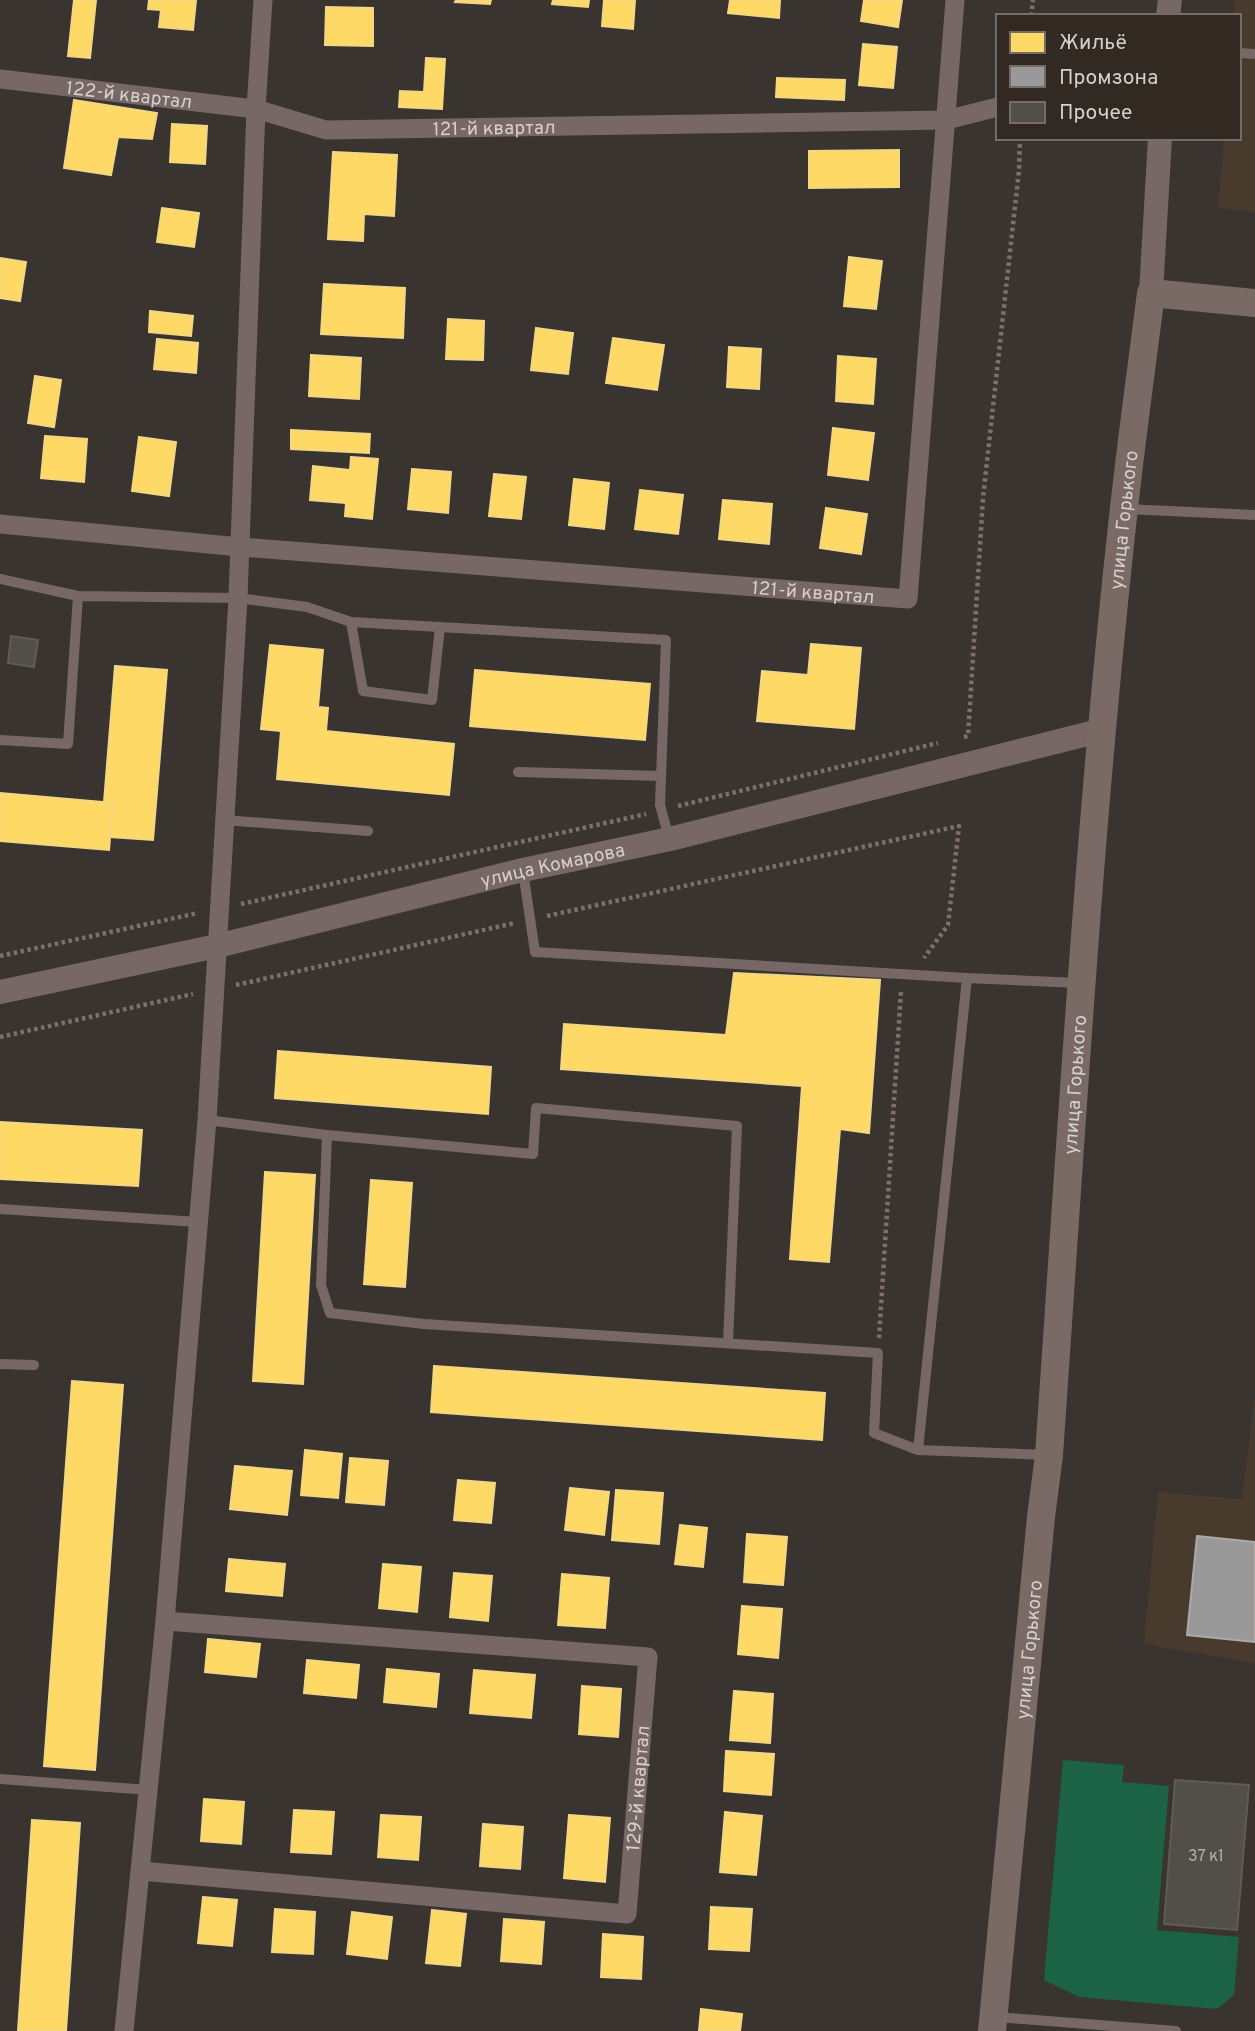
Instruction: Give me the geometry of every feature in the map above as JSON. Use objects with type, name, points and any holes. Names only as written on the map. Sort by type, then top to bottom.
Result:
[{"type":"main road","points":[[1151,293],[1255,303]]},
{"type":"main road","name":"улица Горького","points":[[992,2024],[1048,1455],[1103,730],[1124,509],[1151,293]]},
{"type":"street","points":[[124,2031],[165,1621],[207,1119],[238,598],[256,109],[263,0]]},
{"type":"street","name":"121-й квартал","points":[[240,547],[908,599],[955,0]]},
{"type":"street","name":"122-й квартал","points":[[0,79],[256,109]]},
{"type":"street","points":[[946,121],[996,108]]},
{"type":"street","name":"121-й квартал","points":[[256,109],[326,131],[946,121]]},
{"type":"street","name":"улица Горького","points":[[1151,293],[1160,140]]},
{"type":"street","points":[[0,524],[240,547]]},
{"type":"street","name":"улица Комарова","points":[[0,992],[217,946],[523,870],[670,839],[1103,730]]},
{"type":"street","name":"129-й квартал","points":[[141,1871],[627,1914],[648,1657],[165,1621]]},
{"type":"lane","points":[[1124,509],[1255,515]]},
{"type":"lane","points":[[0,579],[78,596],[238,598],[307,607],[351,622],[666,640],[661,811],[670,839]]},
{"type":"lane","points":[[0,740],[68,744],[78,596]]},
{"type":"lane","points":[[351,622],[363,691],[432,700],[440,627]]},
{"type":"lane","points":[[518,772],[661,776]]},
{"type":"lane","points":[[224,820],[368,831]]},
{"type":"lane","points":[[523,870],[534,952],[1082,983]]},
{"type":"lane","points":[[918,1450],[967,978]]},
{"type":"lane","points":[[207,1119],[327,1135],[533,1154],[536,1108],[737,1126],[728,1343]]},
{"type":"lane","points":[[327,1135],[321,1285],[330,1313],[424,1324],[878,1353],[874,1433],[918,1450],[1048,1455]]},
{"type":"lane","points":[[0,1209],[198,1223]]},
{"type":"lane","points":[[0,1364],[34,1365]]},
{"type":"lane","points":[[0,1779],[149,1790]]},
{"type":"lane","points":[[992,2024],[1177,2031]]},
{"type":"path","points":[[955,739],[968,736],[983,498],[1020,140]]},
{"type":"path","points":[[0,956],[661,811],[942,742]]},
{"type":"path","points":[[0,1037],[959,826],[948,925],[900,992],[878,1353]]},
{"type":"shaded area","points":[[1235,0],[1255,0],[1255,212],[1218,208],[1224,140],[1241,140],[1241,14],[1233,14]]},
{"type":"shaded area","points":[[1255,1394],[1255,1663],[1144,1644],[1158,1492],[1242,1499]]},
{"type":"green space","points":[[1063,1760],[1124,1765],[1122,1782],[1169,1786],[1157,1930],[1239,1937],[1234,1995],[1217,2009],[1079,1997],[1044,1980]]},
{"type":"building: Жильё","points":[[74,0],[96,0],[90,58],[68,56]]},
{"type":"building: Жильё","points":[[149,0],[196,0],[193,30],[159,27],[161,10],[148,9]]},
{"type":"building: Жильё","points":[[491,0],[490,4],[455,2]]},
{"type":"building: Жильё","points":[[553,0],[589,0],[588,7],[552,4]]},
{"type":"building: Жильё","points":[[604,0],[635,0],[633,29],[602,26]]},
{"type":"building: Жильё","points":[[730,0],[780,0],[779,18],[728,13]]},
{"type":"building: Жильё","points":[[864,0],[902,0],[898,27],[861,21]]},
{"type":"building: Жильё","points":[[326,7],[373,8],[373,46],[325,45]]},
{"type":"building: Жильё","points":[[863,44],[897,47],[893,88],[859,85]]},
{"type":"building: Жильё","points":[[426,58],[445,59],[442,109],[399,107],[400,91],[424,92]]},
{"type":"building: Жильё","points":[[777,78],[845,80],[844,100],[776,97]]},
{"type":"building: Жильё","points":[[74,100],[157,113],[152,139],[118,137],[111,175],[64,168]]},
{"type":"building: Жильё","points":[[172,124],[207,126],[205,164],[170,162]]},
{"type":"building: Жильё","points":[[899,150],[899,187],[809,188],[809,151]]},
{"type":"building: Жильё","points":[[333,152],[397,155],[394,216],[364,214],[363,241],[328,239]]},
{"type":"building: Жильё","points":[[162,208],[199,213],[194,247],[157,242]]},
{"type":"building: Жильё","points":[[849,257],[882,261],[876,309],[844,306]]},
{"type":"building: Жильё","points":[[0,258],[26,262],[20,301],[0,298]]},
{"type":"building: Жильё","points":[[324,284],[405,288],[403,338],[321,334]]},
{"type":"building: Жильё","points":[[150,311],[193,316],[191,336],[149,332]]},
{"type":"building: Жильё","points":[[448,319],[484,321],[483,360],[446,359]]},
{"type":"building: Жильё","points":[[536,328],[573,333],[568,374],[531,370]]},
{"type":"building: Жильё","points":[[613,338],[664,345],[657,390],[606,383]]},
{"type":"building: Жильё","points":[[157,339],[198,343],[196,373],[154,369]]},
{"type":"building: Жильё","points":[[729,347],[761,349],[759,389],[727,387]]},
{"type":"building: Жильё","points":[[311,355],[361,358],[359,399],[309,396]]},
{"type":"building: Жильё","points":[[838,356],[876,359],[873,404],[836,401]]},
{"type":"building: Жильё","points":[[35,376],[61,380],[54,427],[28,423]]},
{"type":"building: Жильё","points":[[833,428],[874,433],[868,480],[828,475]]},
{"type":"building: Жильё","points":[[291,430],[370,434],[369,453],[291,449]]},
{"type":"building: Жильё","points":[[45,436],[87,439],[84,482],[41,478]]},
{"type":"building: Жильё","points":[[139,437],[176,442],[169,496],[132,491]]},
{"type":"building: Жильё","points":[[351,457],[378,459],[372,519],[345,516],[346,503],[310,500],[313,466],[350,470]]},
{"type":"building: Жильё","points":[[412,469],[451,472],[448,513],[408,509]]},
{"type":"building: Жильё","points":[[494,474],[526,477],[521,519],[489,516]]},
{"type":"building: Жильё","points":[[574,479],[609,483],[604,529],[569,525]]},
{"type":"building: Жильё","points":[[640,490],[683,495],[678,534],[635,529]]},
{"type":"building: Жильё","points":[[723,500],[772,504],[769,544],[719,539]]},
{"type":"building: Жильё","points":[[826,508],[867,514],[861,554],[820,548]]},
{"type":"building: Жильё","points":[[811,644],[861,648],[854,729],[757,721],[762,671],[808,675]]},
{"type":"building: Жильё","points":[[270,645],[323,650],[318,707],[328,708],[326,731],[454,744],[449,795],[277,779],[281,731],[261,729]]},
{"type":"building: Жильё","points":[[115,666],[167,670],[153,840],[110,837],[113,803],[104,802]]},
{"type":"building: Жильё","points":[[475,670],[650,684],[645,740],[470,726]]},
{"type":"building: Жильё","points":[[0,793],[113,803],[109,850],[0,841]]},
{"type":"building: Жильё","points":[[734,973],[880,980],[869,1133],[840,1129],[829,1262],[790,1259],[802,1086],[561,1069],[564,1024],[726,1035]]},
{"type":"building: Жильё","points":[[278,1051],[491,1067],[488,1114],[275,1098]]},
{"type":"building: Жильё","points":[[0,1122],[142,1130],[138,1186],[0,1179]]},
{"type":"building: Жильё","points":[[265,1172],[315,1175],[303,1384],[253,1381]]},
{"type":"building: Жильё","points":[[371,1180],[412,1183],[405,1287],[364,1284]]},
{"type":"building: Жильё","points":[[434,1366],[825,1393],[822,1440],[431,1412]]},
{"type":"building: Жильё","points":[[72,1381],[123,1385],[95,1770],[44,1766]]},
{"type":"building: Жильё","points":[[305,1450],[342,1454],[338,1498],[301,1495]]},
{"type":"building: Жильё","points":[[350,1458],[388,1461],[384,1505],[346,1502]]},
{"type":"building: Жильё","points":[[235,1466],[292,1471],[287,1515],[230,1509]]},
{"type":"building: Жильё","points":[[458,1480],[495,1483],[491,1523],[454,1520]]},
{"type":"building: Жильё","points":[[570,1488],[609,1492],[604,1535],[565,1530]]},
{"type":"building: Жильё","points":[[616,1490],[663,1493],[659,1544],[612,1540]]},
{"type":"building: Жильё","points":[[680,1525],[707,1528],[703,1567],[675,1564]]},
{"type":"building: Жильё","points":[[747,1534],[787,1537],[783,1585],[744,1582]]},
{"type":"building: Жильё","points":[[229,1559],[285,1564],[282,1596],[226,1591]]},
{"type":"building: Жильё","points":[[383,1564],[421,1567],[417,1612],[379,1608]]},
{"type":"building: Жильё","points":[[454,1573],[492,1576],[488,1621],[450,1617]]},
{"type":"building: Жильё","points":[[562,1574],[609,1578],[605,1628],[558,1625]]},
{"type":"building: Жильё","points":[[742,1606],[782,1609],[778,1658],[738,1654]]},
{"type":"building: Жильё","points":[[208,1639],[260,1644],[256,1677],[205,1672]]},
{"type":"building: Жильё","points":[[307,1660],[359,1665],[356,1698],[304,1693]]},
{"type":"building: Жильё","points":[[387,1669],[439,1674],[436,1707],[384,1702]]},
{"type":"building: Жильё","points":[[474,1670],[535,1675],[531,1718],[470,1713]]},
{"type":"building: Жильё","points":[[582,1686],[621,1689],[618,1737],[579,1734]]},
{"type":"building: Жильё","points":[[734,1691],[773,1694],[770,1743],[730,1740]]},
{"type":"building: Жильё","points":[[726,1751],[774,1754],[771,1795],[724,1791]]},
{"type":"building: Жильё","points":[[204,1799],[244,1802],[241,1844],[201,1841]]},
{"type":"building: Жильё","points":[[294,1810],[334,1812],[331,1854],[291,1852]]},
{"type":"building: Жильё","points":[[725,1812],[762,1816],[756,1875],[720,1872]]},
{"type":"building: Жильё","points":[[381,1815],[421,1817],[418,1860],[378,1857]]},
{"type":"building: Жильё","points":[[569,1815],[610,1818],[605,1882],[564,1878]]},
{"type":"building: Жильё","points":[[32,1820],[80,1823],[66,2031],[18,2031]]},
{"type":"building: Жильё","points":[[483,1824],[523,1827],[520,1869],[480,1866]]},
{"type":"building: Жильё","points":[[203,1897],[237,1900],[232,1946],[198,1943]]},
{"type":"building: Жильё","points":[[711,1907],[752,1909],[749,1951],[709,1949]]},
{"type":"building: Жильё","points":[[275,1909],[315,1912],[313,1954],[272,1952]]},
{"type":"building: Жильё","points":[[432,1910],[466,1914],[460,1966],[426,1963]]},
{"type":"building: Жильё","points":[[352,1912],[392,1917],[387,1959],[347,1954]]},
{"type":"building: Жильё","points":[[504,1919],[544,1922],[541,1964],[501,1961]]},
{"type":"building: Жильё","points":[[603,1934],[643,1937],[641,1979],[601,1977]]},
{"type":"building: Жильё","points":[[701,2009],[742,2014],[740,2031],[699,2031]]},
{"type":"building: Промзона","points":[[1197,1536],[1255,1542],[1255,1642],[1187,1635]]},
{"type":"building: Прочее","points":[[11,636],[38,640],[34,667],[8,663]]},
{"type":"building: Прочее","points":[[1175,1780],[1249,1785],[1237,1930],[1164,1924]]}]
